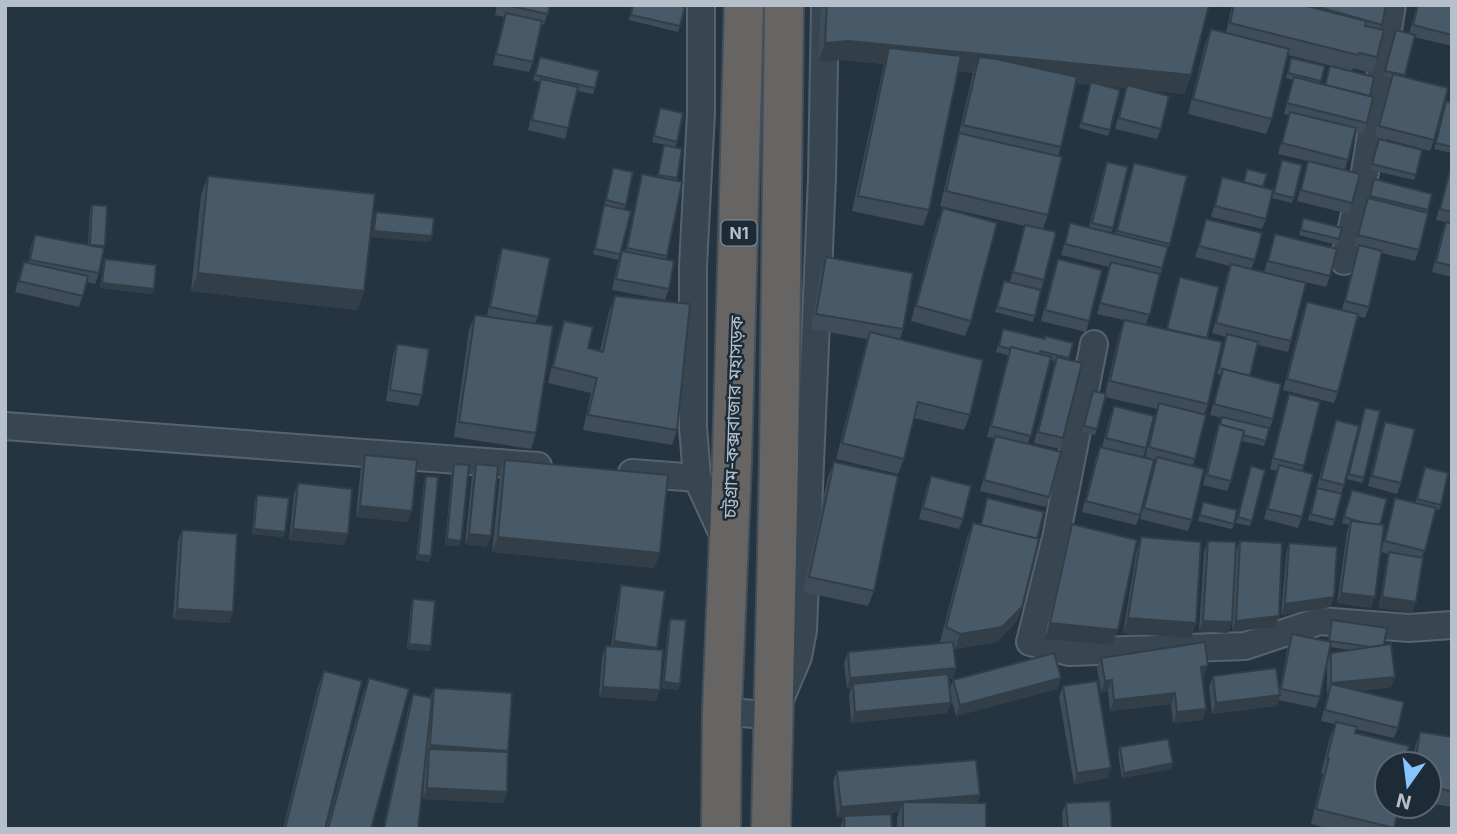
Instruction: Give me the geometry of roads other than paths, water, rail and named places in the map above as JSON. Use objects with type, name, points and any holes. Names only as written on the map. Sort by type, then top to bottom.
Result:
[{"type":"highway","name":"চট্টগ্রাম-কক্সবাজার মহাসড়ক","points":[[721,829],[722,711],[733,433],[744,5]]},
{"type":"highway","name":"N1","points":[[771,829],[779,473],[784,5]]},
{"type":"street","points":[[701,5],[701,113],[693,279],[693,427],[697,478],[727,544]]},
{"type":"street","points":[[722,711],[773,716],[797,657],[803,630],[822,177],[825,5]]},
{"type":"street","points":[[1344,261],[1366,172],[1392,5]]},
{"type":"street","points":[[1094,344],[1056,538],[1030,642],[1069,652],[1245,646],[1321,621],[1409,628],[1452,625]]},
{"type":"street","points":[[5,426],[559,467]]},
{"type":"street","points":[[614,471],[697,478]]}]
